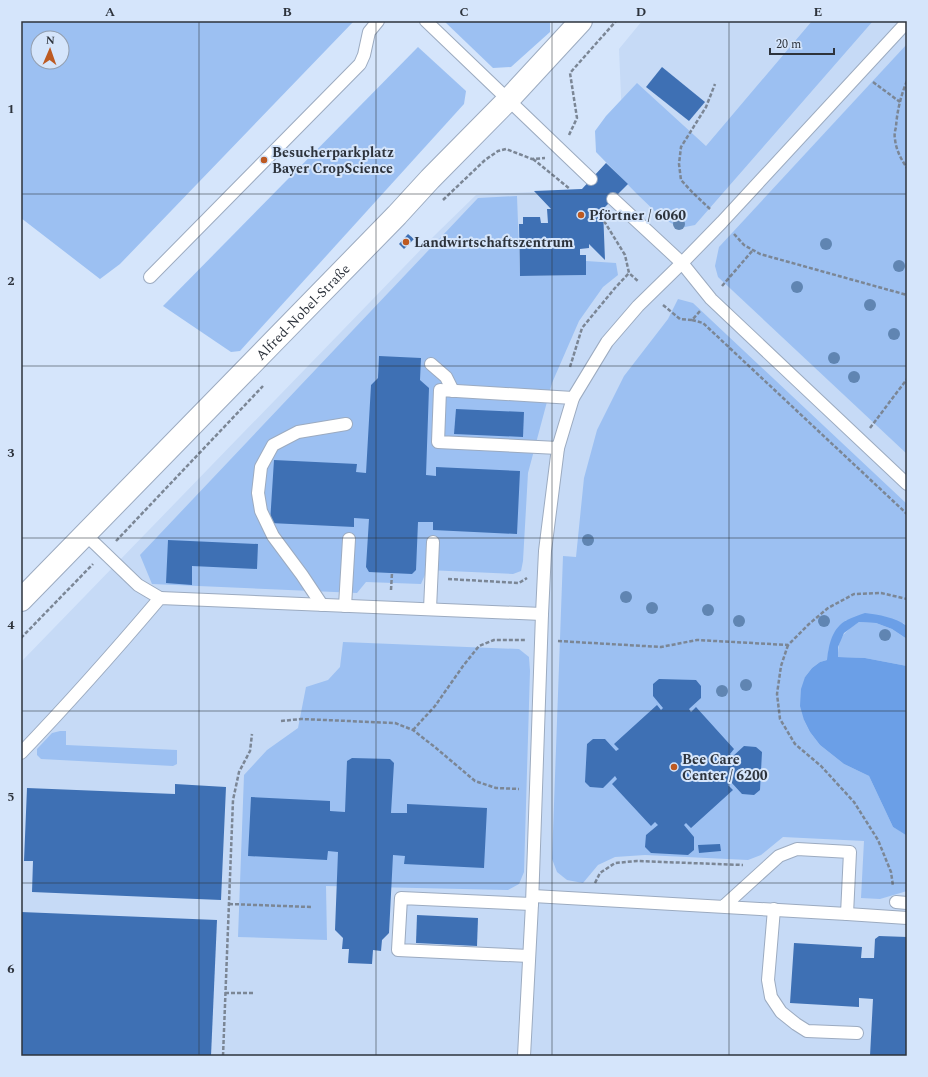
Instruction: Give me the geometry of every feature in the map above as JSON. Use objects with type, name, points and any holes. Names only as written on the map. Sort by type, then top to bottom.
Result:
[{"type":"street","name":"Alfred-Nobel-Straße","points":[[21,600],[508,100],[574,25]]},
{"type":"lane","points":[[150,277],[360,64],[364,55],[369,32],[378,21]]},
{"type":"lane","points":[[426,21],[591,178]]},
{"type":"lane","points":[[524,1056],[533,900],[540,640],[545,551],[558,448],[573,398],[607,342],[638,306],[722,222],[907,22]]},
{"type":"lane","points":[[613,199],[682,263],[711,299],[907,484]]},
{"type":"lane","points":[[431,364],[446,377],[453,391]]},
{"type":"lane","points":[[558,448],[438,442],[440,390],[573,398]]},
{"type":"lane","points":[[322,605],[302,574],[273,536],[261,511],[258,493],[261,467],[273,445],[298,432],[346,424]]},
{"type":"lane","points":[[85,534],[138,585],[160,598],[542,614]]},
{"type":"lane","points":[[345,606],[349,539]]},
{"type":"lane","points":[[430,609],[433,542]]},
{"type":"lane","points":[[21,753],[109,658],[160,598]]},
{"type":"lane","points":[[724,906],[779,856],[797,849],[850,852],[847,914]]},
{"type":"lane","points":[[530,956],[398,950],[400,898],[533,900],[587,899],[907,918]]},
{"type":"lane","points":[[774,909],[768,980],[771,997],[781,1012],[807,1031],[857,1033]]},
{"type":"path","points":[[532,159],[547,158],[569,135],[577,118],[570,73],[616,21]]},
{"type":"path","points":[[861,72],[900,102]]},
{"type":"path","points":[[907,81],[902,92],[896,118],[894,138],[901,158],[907,168]]},
{"type":"path","points":[[715,84],[706,107],[681,147],[679,164],[681,180],[744,246],[760,254],[907,295]]},
{"type":"path","points":[[440,202],[485,160],[498,151],[506,149],[532,159],[570,189]]},
{"type":"path","points":[[692,320],[703,323],[907,514]]},
{"type":"path","points":[[860,441],[907,380]]},
{"type":"path","points":[[21,638],[264,385]]},
{"type":"path","points":[[902,903],[878,840],[854,802],[821,766],[795,744],[780,719],[777,694],[781,666],[788,645],[828,608],[854,594],[881,593],[907,600]]},
{"type":"path","points":[[413,730],[435,706],[479,646],[494,640],[540,640],[661,647],[697,640],[788,645]]},
{"type":"path","points":[[281,721],[301,719],[395,723],[413,730],[475,781],[496,788],[536,789]]},
{"type":"path","points":[[223,1056],[233,800],[238,772],[250,751],[252,734]]},
{"type":"path","points":[[587,899],[600,873],[615,863],[637,861],[768,866]]},
{"type":"path","points":[[229,904],[311,907]]},
{"type":"path","points":[[225,993],[254,993]]},
{"type":"shaded area","points":[[21,21],[354,21],[120,264],[100,279],[21,218]]},
{"type":"shaded area","points":[[444,21],[550,21],[550,32],[511,67],[493,68]]},
{"type":"shaded area","points":[[642,21],[907,21],[907,1056],[21,1056],[21,662],[434,236],[476,195],[582,189],[606,163],[617,174],[624,166],[619,49]]},
{"type":"shaded area","points":[[812,21],[873,21],[695,225],[680,228],[662,218],[596,152],[595,131],[606,116],[637,83],[706,146]]},
{"type":"shaded area","points":[[907,44],[907,454],[718,277],[715,266],[719,247]]},
{"type":"shaded area","points":[[418,47],[466,91],[464,104],[240,351],[231,352],[163,306]]},
{"type":"shaded area","points":[[517,196],[520,276],[586,275],[586,261],[616,263],[618,275],[603,287],[579,321],[552,383],[528,473],[523,561],[521,571],[513,574],[427,570],[421,584],[366,582],[357,593],[152,584],[140,555],[478,198]]},
{"type":"shaded area","points":[[678,299],[693,303],[907,504],[907,626],[903,623],[846,620],[829,648],[827,660],[820,662],[812,668],[805,677],[804,720],[810,732],[820,745],[844,764],[869,776],[893,827],[907,835],[907,891],[880,899],[861,898],[864,841],[783,837],[761,855],[748,860],[645,855],[615,857],[598,865],[583,883],[567,880],[557,872],[552,859],[563,556],[576,557],[584,478],[597,430],[624,376],[668,319]]},
{"type":"shaded area","points":[[865,613],[892,618],[907,626],[907,639],[892,629],[876,623],[859,622],[844,633],[838,647],[838,657],[865,658],[907,666],[906,835],[893,827],[869,776],[844,764],[820,745],[810,732],[804,720],[800,706],[801,689],[805,677],[812,668],[820,662],[827,660],[830,642],[838,627],[847,620]]},
{"type":"shaded area","points":[[859,622],[876,623],[892,629],[907,639],[907,666],[865,658],[838,657],[838,650],[842,636]]},
{"type":"shaded area","points":[[343,642],[519,649],[529,657],[530,671],[524,872],[519,884],[508,890],[326,886],[327,940],[238,937],[244,775],[267,750],[298,728],[306,687],[328,680],[340,667]]},
{"type":"shaded area","points":[[66,731],[66,745],[177,750],[177,764],[173,766],[41,759],[37,755],[37,749],[52,733]]},
{"type":"building","points":[[662,67],[705,102],[689,121],[646,87]]},
{"type":"building","points":[[606,163],[628,184],[603,209],[605,260],[589,244],[589,248],[580,249],[580,255],[586,255],[586,275],[520,276],[519,224],[523,224],[523,217],[540,217],[541,223],[548,223],[547,209],[551,209],[534,191],[582,189]]},
{"type":"building","name":"Landwirtschaftszentrum","points":[[408,234],[414,239],[404,249],[399,244]]},
{"type":"building","points":[[379,356],[421,358],[420,380],[429,388],[426,475],[436,476],[436,467],[520,471],[517,534],[433,530],[433,522],[418,522],[416,570],[412,574],[369,572],[366,567],[369,519],[354,518],[354,527],[270,523],[274,460],[357,464],[356,472],[366,473],[371,385],[378,378]]},
{"type":"building","points":[[456,409],[524,412],[523,437],[454,434]]},
{"type":"building","points":[[168,540],[258,544],[257,569],[192,566],[192,585],[166,583]]},
{"type":"building","name":"Bee Care Center / 6200","points":[[659,679],[696,680],[701,686],[701,698],[689,709],[691,712],[696,707],[734,749],[730,754],[732,757],[744,746],[756,747],[762,752],[760,790],[754,795],[742,794],[731,782],[728,785],[733,790],[691,828],[686,823],[684,825],[694,837],[694,850],[688,855],[651,853],[645,847],[646,835],[658,825],[655,822],[651,826],[612,784],[617,779],[615,776],[603,788],[590,787],[585,782],[587,744],[593,739],[605,739],[616,751],[619,749],[614,744],[657,705],[661,710],[663,708],[653,696],[653,684]]},
{"type":"building","points":[[352,758],[390,759],[394,763],[391,813],[407,813],[407,804],[487,808],[484,868],[404,864],[405,856],[393,855],[389,933],[382,940],[381,951],[373,950],[372,964],[348,963],[349,949],[342,949],[343,938],[335,930],[338,852],[328,851],[327,860],[248,856],[251,797],[330,801],[330,811],[345,812],[347,761]]},
{"type":"building","points":[[175,784],[226,787],[221,900],[32,892],[33,861],[24,861],[27,788],[175,794]]},
{"type":"building","points":[[720,844],[721,851],[699,853],[698,845]]},
{"type":"building","points":[[21,912],[217,920],[211,1056],[21,1056]]},
{"type":"building","points":[[417,915],[478,918],[477,946],[416,943]]},
{"type":"building","points":[[879,936],[907,937],[907,1056],[870,1056],[873,999],[859,998],[859,1007],[790,1003],[794,943],[862,947],[861,958],[874,958],[875,939]]},
{"type":"place","name":"Besucherparkplatz Bayer CropScience","points":[[264,160]]},
{"type":"place","name":"Pförtner / 6060","points":[[581,215]]},
{"type":"place","name":"Landwirtschaftszentrum","points":[[406,242]]},
{"type":"place","name":"Bee Care Center / 6200","points":[[674,767]]}]
